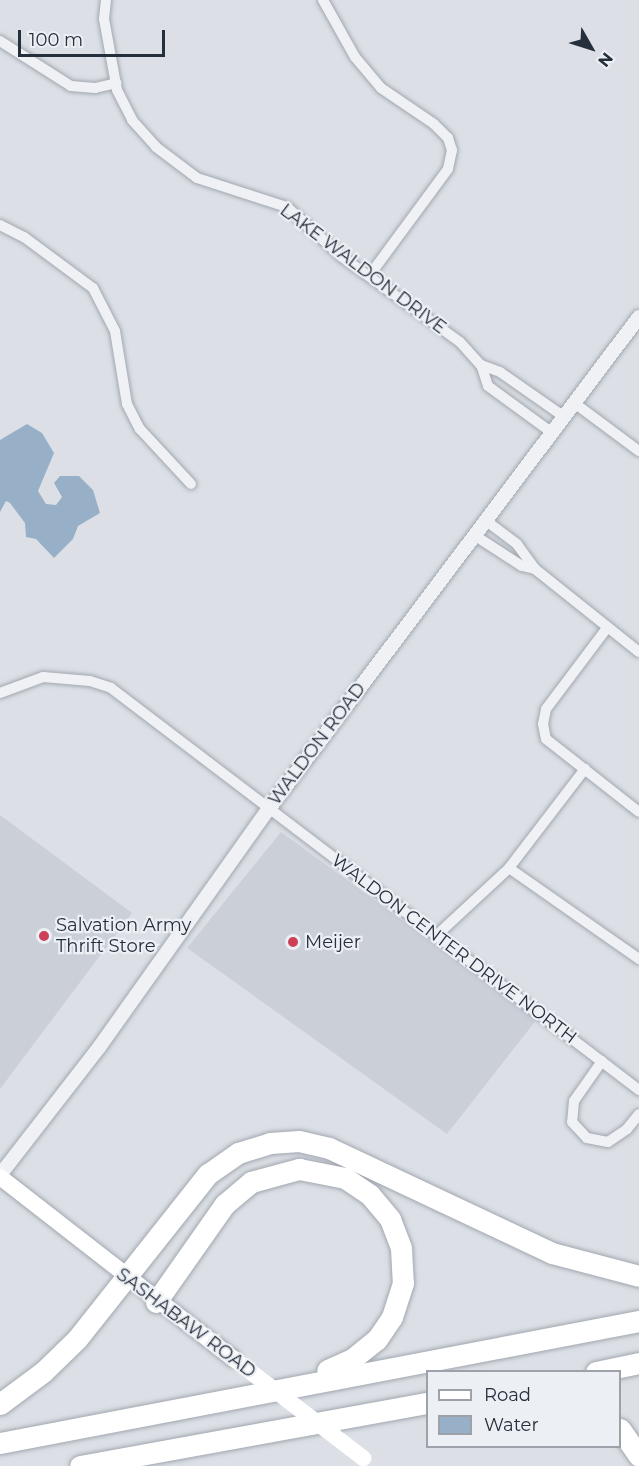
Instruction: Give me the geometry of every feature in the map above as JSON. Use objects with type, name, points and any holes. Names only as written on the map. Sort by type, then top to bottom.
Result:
[{"type":"highway","points":[[0,1404],[61,1356],[208,1174],[246,1150],[292,1141],[315,1143],[342,1153],[552,1253],[639,1276]]},
{"type":"highway","points":[[156,1302],[225,1204],[251,1182],[299,1169],[345,1178],[370,1195],[396,1233],[404,1266],[399,1301],[385,1328],[363,1351],[297,1384]]},
{"type":"highway","points":[[0,1443],[170,1413],[297,1384],[639,1321]]},
{"type":"highway","points":[[602,1370],[639,1364]]},
{"type":"highway","points":[[80,1466],[426,1403]]},
{"type":"highway","points":[[621,1430],[639,1456]]},
{"type":"main road","name":"SASHABAW ROAD","points":[[0,1176],[125,1278],[369,1462]]},
{"type":"street","name":"LAKE WALDON DRIVE","points":[[106,0],[104,19],[116,83],[132,120],[175,164],[207,182],[287,207],[369,276],[460,342],[481,365],[488,386],[551,432]]},
{"type":"street","points":[[323,0],[355,57],[381,88],[434,124],[448,138],[452,150],[448,169],[369,276]]},
{"type":"street","points":[[0,41],[71,87],[116,83]]},
{"type":"street","points":[[0,225],[24,237],[93,288],[115,331],[127,404],[140,429],[191,484]]},
{"type":"street","name":"WALDON ROAD","points":[[0,1176],[100,1046],[268,810],[639,317]]},
{"type":"street","name":"LAKE WALDON DRIVE","points":[[481,365],[500,372],[563,416]]},
{"type":"street","points":[[573,402],[639,451]]},
{"type":"street","points":[[485,520],[517,544],[535,569],[639,652]]},
{"type":"street","points":[[474,536],[522,566],[535,569]]},
{"type":"street","points":[[607,628],[550,703],[543,724],[546,739],[639,812]]},
{"type":"street","name":"WALDON CENTER DRIVE NORTH","points":[[0,693],[43,677],[90,681],[111,688],[268,810],[437,934],[639,1090]]},
{"type":"street","points":[[437,934],[509,868],[585,769]]},
{"type":"street","points":[[509,868],[639,959]]},
{"type":"street","points":[[602,1061],[574,1101],[572,1122],[586,1138],[608,1142],[639,1114]]},
{"type":"shaded area","points":[[0,815],[132,913],[0,1089]]},
{"type":"shaded area","points":[[281,832],[537,1019],[447,1134],[187,948]]},
{"type":"water","points":[[27,424],[42,433],[54,453],[38,491],[46,504],[56,505],[62,497],[54,483],[60,476],[79,476],[93,490],[100,513],[78,526],[73,539],[54,558],[36,539],[26,537],[25,523],[10,503],[6,501],[0,512],[0,440]]},
{"type":"place","name":"Salvation Army Thrift Store","points":[[44,936]]},
{"type":"place","name":"Meijer","points":[[293,942]]}]
